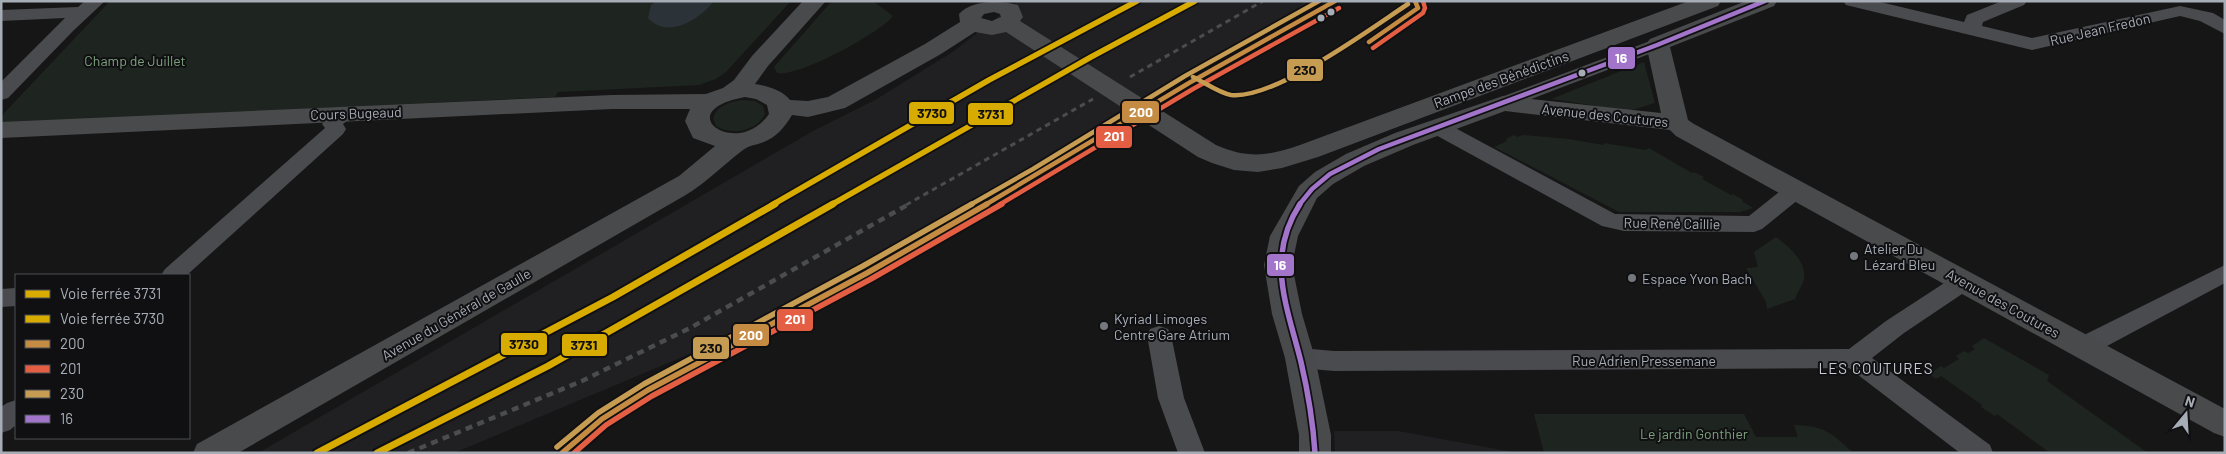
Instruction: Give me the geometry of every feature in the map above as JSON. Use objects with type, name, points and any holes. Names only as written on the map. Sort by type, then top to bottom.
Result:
[{"type":"street","points":[[700,171],[712,113],[742,85],[760,60],[815,1]]},
{"type":"street","name":"Rampe des Bénédictins","points":[[773,108],[808,110],[828,106],[853,95],[933,49],[972,23],[989,28],[1007,23],[1217,156],[1230,161],[1264,164],[1292,157],[1710,1]]},
{"type":"street","points":[[1852,1],[1972,31],[1974,19],[2018,1]]},
{"type":"street","points":[[1315,453],[1315,436],[1300,358],[1283,299],[1278,265],[1284,236],[1308,192],[1324,178],[1355,160],[1404,139],[1439,128],[1658,44],[1749,4]]},
{"type":"street","points":[[1,16],[90,7]]},
{"type":"street","points":[[1,94],[66,28],[90,7]]},
{"type":"street","name":"Rue Jean Fredon","points":[[1972,31],[2032,44],[2180,11],[2206,17],[2225,28]]},
{"type":"street","points":[[712,113],[721,140],[755,137],[773,108],[766,73],[782,38]]},
{"type":"street","name":"Avenue des Coutures","points":[[1658,44],[1672,109],[1677,123],[1685,130],[2225,424]]},
{"type":"street","points":[[712,113],[745,90],[773,108]]},
{"type":"street","name":"Avenue des Coutures","points":[[1503,103],[1677,123]]},
{"type":"street","name":"Cours Bugeaud","points":[[1,130],[660,112],[679,114],[712,113]]},
{"type":"street","points":[[174,274],[345,121]]},
{"type":"street","name":"Cours Bugeaud","points":[[1,145],[345,121]]},
{"type":"street","name":"Rue René Caillie","points":[[1439,128],[1610,221],[1754,224],[1796,190]]},
{"type":"street","name":"Avenue du Général de Gaulle","points":[[209,453],[675,190],[688,182],[737,140]]},
{"type":"street","points":[[2083,347],[2225,273]]},
{"type":"street","points":[[1963,282],[1895,327],[1854,358],[1980,453]]},
{"type":"street","points":[[1,298],[15,297]]},
{"type":"street","points":[[1159,335],[1171,398],[1192,453]]},
{"type":"street","name":"Rue Adrien Pressemane","points":[[1300,358],[1334,361],[1854,358]]},
{"type":"street","points":[[1,423],[15,411]]},
{"type":"shaded area","points":[[657,1],[714,1],[692,20],[674,27],[665,27],[656,24],[648,18],[651,5]]},
{"type":"shaded area","points":[[1018,1],[1323,1],[1095,129],[1056,155],[935,221],[818,289],[718,342],[454,453],[258,453],[813,131],[875,100],[954,51]]},
{"type":"shaded area","points":[[1334,431],[1398,431],[1518,453],[1335,453]]},
{"type":"green space","name":"Champ de Juillet","points":[[110,1],[791,1],[726,72],[716,79],[699,85],[558,92],[555,97],[2,123],[1,117],[7,110]]},
{"type":"green space","points":[[832,1],[873,1],[893,16],[872,33],[838,53],[802,69],[787,73],[777,73],[774,67]]},
{"type":"green space","points":[[1644,62],[1655,103],[1629,111],[1551,99]]},
{"type":"green space","points":[[742,100],[755,101],[763,106],[765,114],[761,120],[750,128],[736,131],[729,131],[716,126],[713,118],[721,107]]},
{"type":"green space","points":[[1514,135],[1517,137],[1523,135],[1568,139],[1604,145],[1604,143],[1646,150],[1649,148],[1692,173],[1694,172],[1704,177],[1702,179],[1731,195],[1733,194],[1753,208],[1740,212],[1619,212],[1494,147],[1507,141],[1506,139]]},
{"type":"green space","points":[[1776,237],[1800,261],[1803,267],[1804,280],[1795,299],[1767,309],[1766,302],[1746,268],[1758,267],[1754,252]]},
{"type":"green space","points":[[1984,338],[2049,375],[2047,381],[2148,453],[2050,453],[1997,414],[1995,416],[1981,407],[1982,405],[1941,376],[1936,379],[1929,374],[1941,366],[1944,368],[1959,359],[1956,356],[1964,351],[1968,353],[1975,349],[1972,346]]},
{"type":"green space","name":"Le jardin Gonthier","points":[[1534,414],[1744,414],[1756,437],[1798,437],[1794,425],[1814,427],[1827,432],[1854,453],[1544,453]]},
{"type":"railway","points":[[1130,77],[1263,1]]},
{"type":"railway","points":[[906,205],[1093,99]]},
{"type":"railway","points":[[408,453],[582,381],[690,328],[909,204]]},
{"type":"rail line","name":"3730","points":[[317,453],[613,297],[989,80],[1137,1]]},
{"type":"rail line","name":"3731","points":[[377,453],[548,366],[1091,57],[1195,1]]},
{"type":"transit line","name":"230","points":[[557,447],[598,413],[644,384],[863,266],[1033,169],[1185,76],[1319,1]]},
{"type":"transit line","name":"200","points":[[562,453],[602,419],[648,390],[867,273],[1037,175],[1189,83],[1335,1]]},
{"type":"transit line","name":"200","points":[[1369,42],[1418,8],[1415,1]]},
{"type":"transit line","name":"201","points":[[1373,48],[1423,13],[1425,8],[1423,1]]},
{"type":"transit line","name":"16","points":[[1315,453],[1308,394],[1286,309],[1280,276],[1280,260],[1288,226],[1300,204],[1312,189],[1338,169],[1379,149],[1657,45],[1765,1]]},
{"type":"transit line","name":"230","points":[[1193,77],[1229,95],[1250,95],[1314,66],[1408,4]]},
{"type":"transit line","name":"201","points":[[574,453],[606,425],[652,396],[871,279],[1041,181],[1193,89],[1339,8]]},
{"type":"place","name":"Atelier Du Lézard Bleu","points":[[1854,256]]},
{"type":"place","name":"Espace Yvon Bach","points":[[1632,278]]},
{"type":"place","name":"Kyriad Limoges Centre Gare Atrium","points":[[1104,326]]},
{"type":"district","name":"LES COUTURES","points":[[1876,368]]}]
